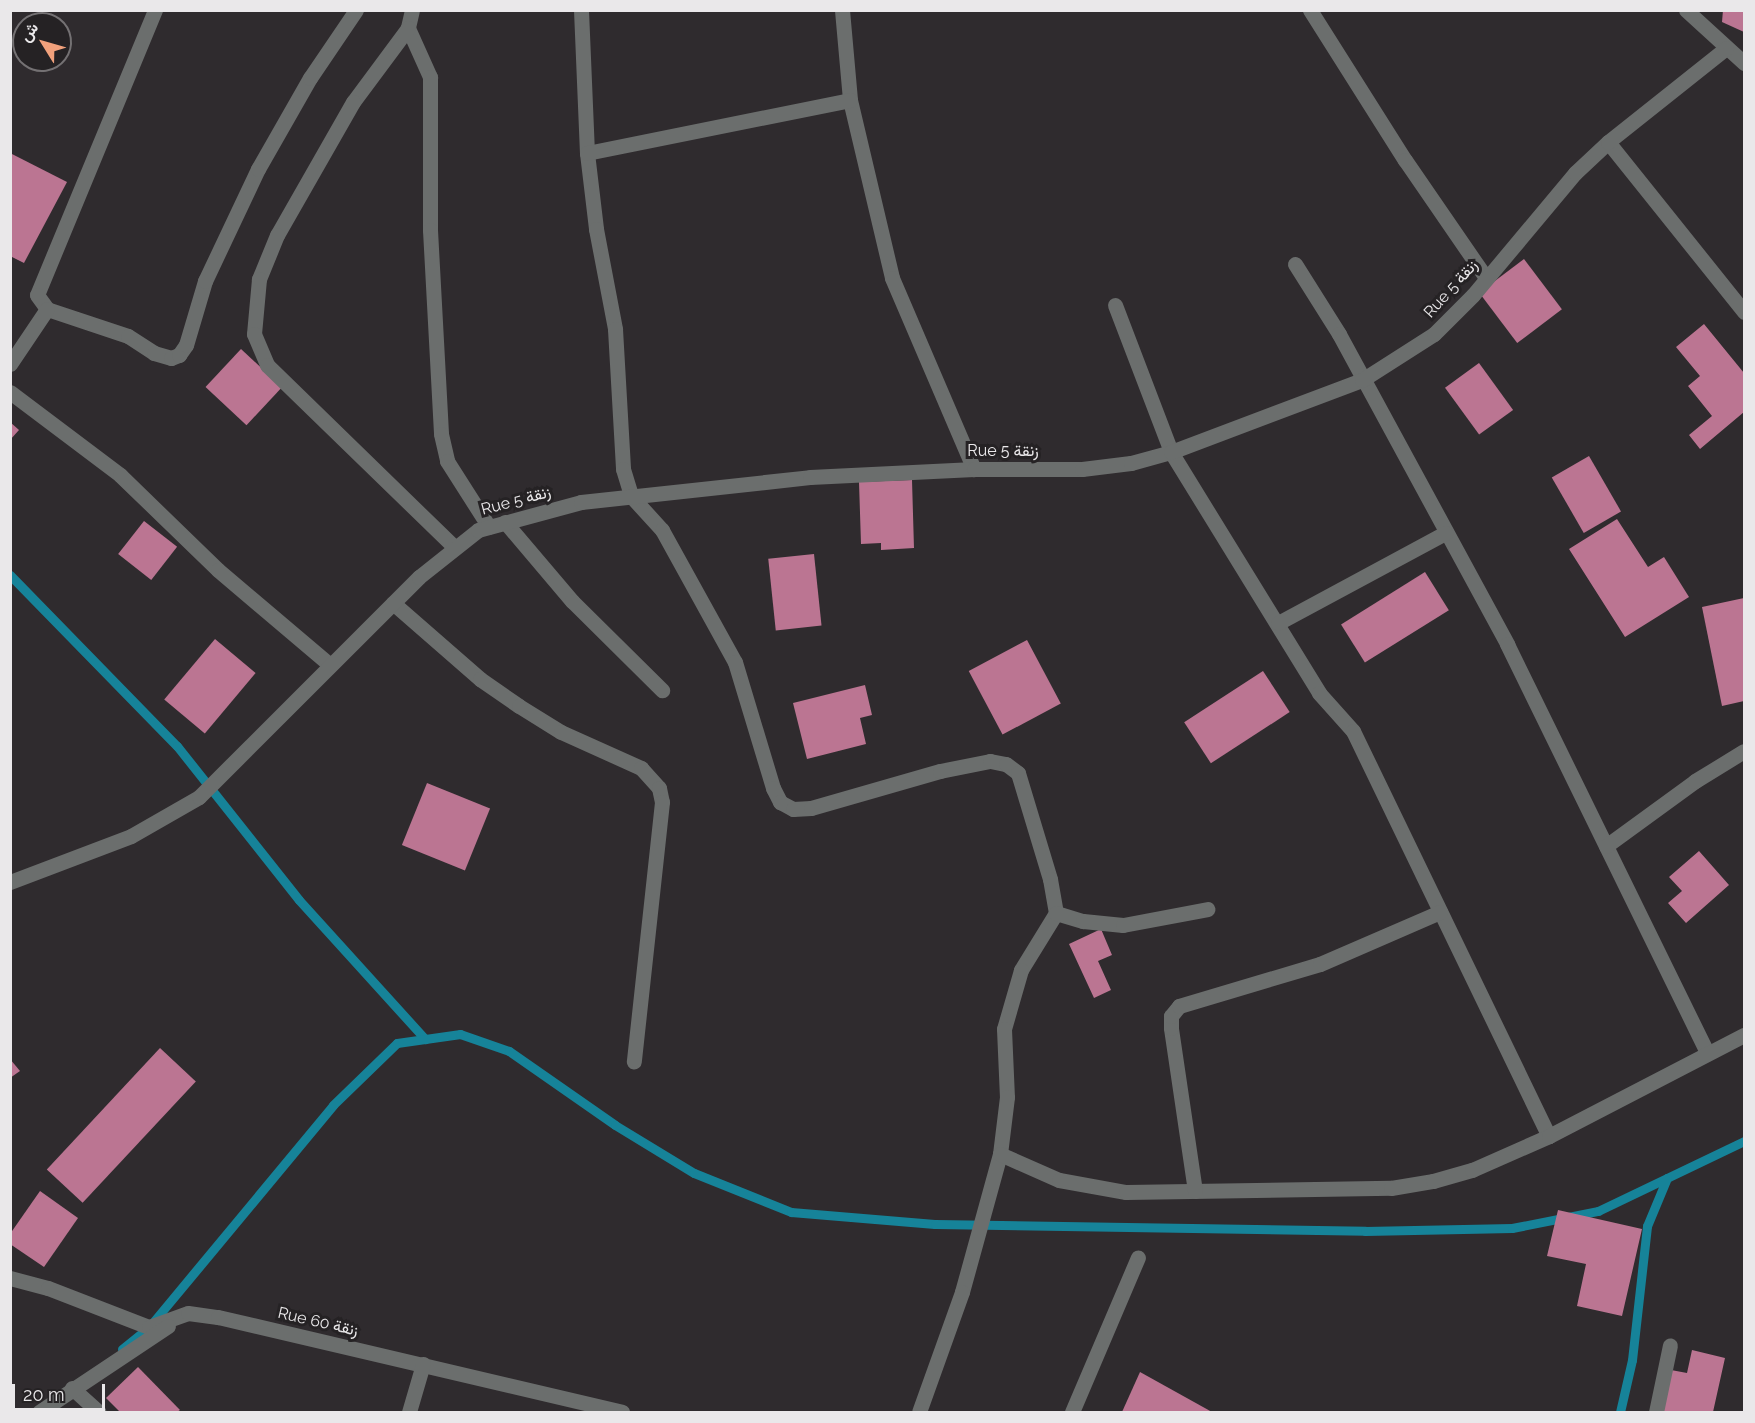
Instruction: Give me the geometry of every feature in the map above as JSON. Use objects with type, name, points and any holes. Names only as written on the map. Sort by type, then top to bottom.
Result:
[{"type":"street","points":[[155,10],[37,295],[47,309],[128,336],[164,358],[178,355],[186,345],[205,281],[258,169],[310,78],[356,10]]},
{"type":"street","points":[[412,10],[408,28],[353,102],[277,235],[259,279],[254,334],[267,365],[454,547]]},
{"type":"street","points":[[581,10],[587,153],[596,229],[615,329],[623,469],[631,496],[662,530],[735,662],[772,788],[780,802],[793,809],[811,808],[940,771],[990,761],[1006,764],[1018,773],[1050,879],[1056,913],[1021,970],[1004,1029],[1007,1097],[996,1171],[977,1238],[919,1413]]},
{"type":"street","points":[[842,10],[850,100],[892,278],[974,469]]},
{"type":"street","points":[[1310,10],[1405,160],[1486,278]]},
{"type":"street","points":[[1686,10],[1744,63]]},
{"type":"street","points":[[408,28],[430,77],[430,230],[441,434],[447,461],[489,527]]},
{"type":"street","name":"Rue 5 زنقة","points":[[10,882],[131,837],[199,797],[234,766],[328,664],[393,603],[454,547],[489,527],[581,502],[810,477],[974,469],[1082,469],[1131,463],[1171,452],[1362,380],[1434,334],[1486,278],[1575,173],[1608,142],[1726,48]]},
{"type":"street","points":[[587,153],[850,100]]},
{"type":"street","points":[[1608,142],[1744,312]]},
{"type":"street","points":[[1294,264],[1339,333],[1362,380],[1507,644],[1707,1053]]},
{"type":"street","points":[[1115,305],[1171,452],[1278,622],[1319,693],[1353,731],[1549,1136]]},
{"type":"street","points":[[10,364],[47,309]]},
{"type":"street","points":[[10,392],[120,475],[218,570],[328,664]]},
{"type":"street","points":[[506,522],[572,601],[662,690]]},
{"type":"street","points":[[1278,622],[1445,533]]},
{"type":"street","points":[[393,603],[480,679],[561,732],[641,768],[659,788],[662,802],[634,1061]]},
{"type":"street","points":[[1606,846],[1695,781],[1744,751]]},
{"type":"street","points":[[1056,913],[1083,921],[1123,925],[1208,909]]},
{"type":"street","points":[[1196,1191],[1171,1028],[1171,1016],[1179,1006],[1320,964],[1440,912]]},
{"type":"street","points":[[1000,1154],[1059,1180],[1090,1188],[1126,1192],[1391,1188],[1433,1181],[1472,1170],[1549,1136],[1744,1035]]},
{"type":"street","points":[[1072,1413],[1138,1257]]},
{"type":"street","points":[[10,1278],[48,1288],[149,1327],[188,1313]]},
{"type":"street","points":[[39,1413],[72,1388],[188,1313]]},
{"type":"street","name":"Rue 60 زنقة","points":[[188,1313],[423,1364],[622,1413]]},
{"type":"street","points":[[1656,1413],[1670,1345]]},
{"type":"street","points":[[409,1413],[423,1364]]},
{"type":"street","points":[[72,1388],[99,1413]]},
{"type":"building","points":[[1723,10],[1744,10],[1744,32],[1722,22]]},
{"type":"building","points":[[10,153],[67,182],[24,263],[10,256]]},
{"type":"building","points":[[1524,259],[1562,309],[1517,343],[1479,293]]},
{"type":"building","points":[[1704,324],[1744,373],[1744,412],[1700,449],[1689,435],[1712,416],[1688,386],[1700,376],[1676,347]]},
{"type":"building","points":[[241,349],[282,387],[246,425],[206,387]]},
{"type":"building","points":[[1479,363],[1513,410],[1479,435],[1445,388]]},
{"type":"building","points":[[10,422],[19,430],[10,440]]},
{"type":"building","points":[[1589,456],[1621,511],[1584,533],[1552,478]]},
{"type":"building","points":[[912,480],[914,548],[881,550],[881,543],[861,544],[859,482]]},
{"type":"building","points":[[1617,519],[1648,567],[1664,557],[1689,597],[1625,637],[1569,549]]},
{"type":"building","points":[[144,521],[177,547],[151,580],[118,554]]},
{"type":"building","points":[[814,554],[822,626],[776,630],[768,559]]},
{"type":"building","points":[[1425,572],[1449,610],[1365,663],[1341,624]]},
{"type":"building","points":[[1744,598],[1744,701],[1722,706],[1702,607]]},
{"type":"building","points":[[215,639],[256,673],[205,734],[164,700]]},
{"type":"building","points":[[1027,640],[1061,704],[1003,735],[969,671]]},
{"type":"building","points":[[1263,671],[1290,712],[1211,763],[1184,722]]},
{"type":"building","points":[[865,685],[872,715],[860,718],[866,744],[807,759],[793,703]]},
{"type":"building","points":[[427,783],[490,808],[465,871],[402,845]]},
{"type":"building","points":[[1699,851],[1729,885],[1686,923],[1668,903],[1682,891],[1669,877]]},
{"type":"building","points":[[1101,929],[1112,955],[1098,961],[1111,990],[1094,998],[1069,944]]},
{"type":"building","points":[[160,1048],[196,1081],[83,1203],[47,1169]]},
{"type":"building","points":[[10,1059],[20,1071],[10,1078]]},
{"type":"building","points":[[40,1191],[78,1218],[44,1267],[10,1244],[10,1234]]},
{"type":"building","points":[[1558,1210],[1642,1229],[1622,1316],[1577,1306],[1586,1264],[1547,1256]]},
{"type":"building","points":[[1692,1350],[1725,1358],[1713,1412],[1661,1412],[1671,1370],[1687,1373]]},
{"type":"building","points":[[138,1367],[180,1410],[177,1412],[120,1412],[106,1398]]},
{"type":"building","points":[[1140,1372],[1212,1412],[1122,1412]]},
{"type":"waterway","points":[[10,575],[177,746],[299,900],[425,1039]]},
{"type":"waterway","points":[[122,1349],[149,1327],[333,1105],[397,1043],[460,1034],[509,1051],[615,1125],[694,1173],[791,1212],[935,1224],[1365,1231],[1512,1228],[1598,1211],[1744,1141]]},
{"type":"waterway","points":[[1620,1412],[1632,1360],[1647,1226],[1667,1178]]}]
